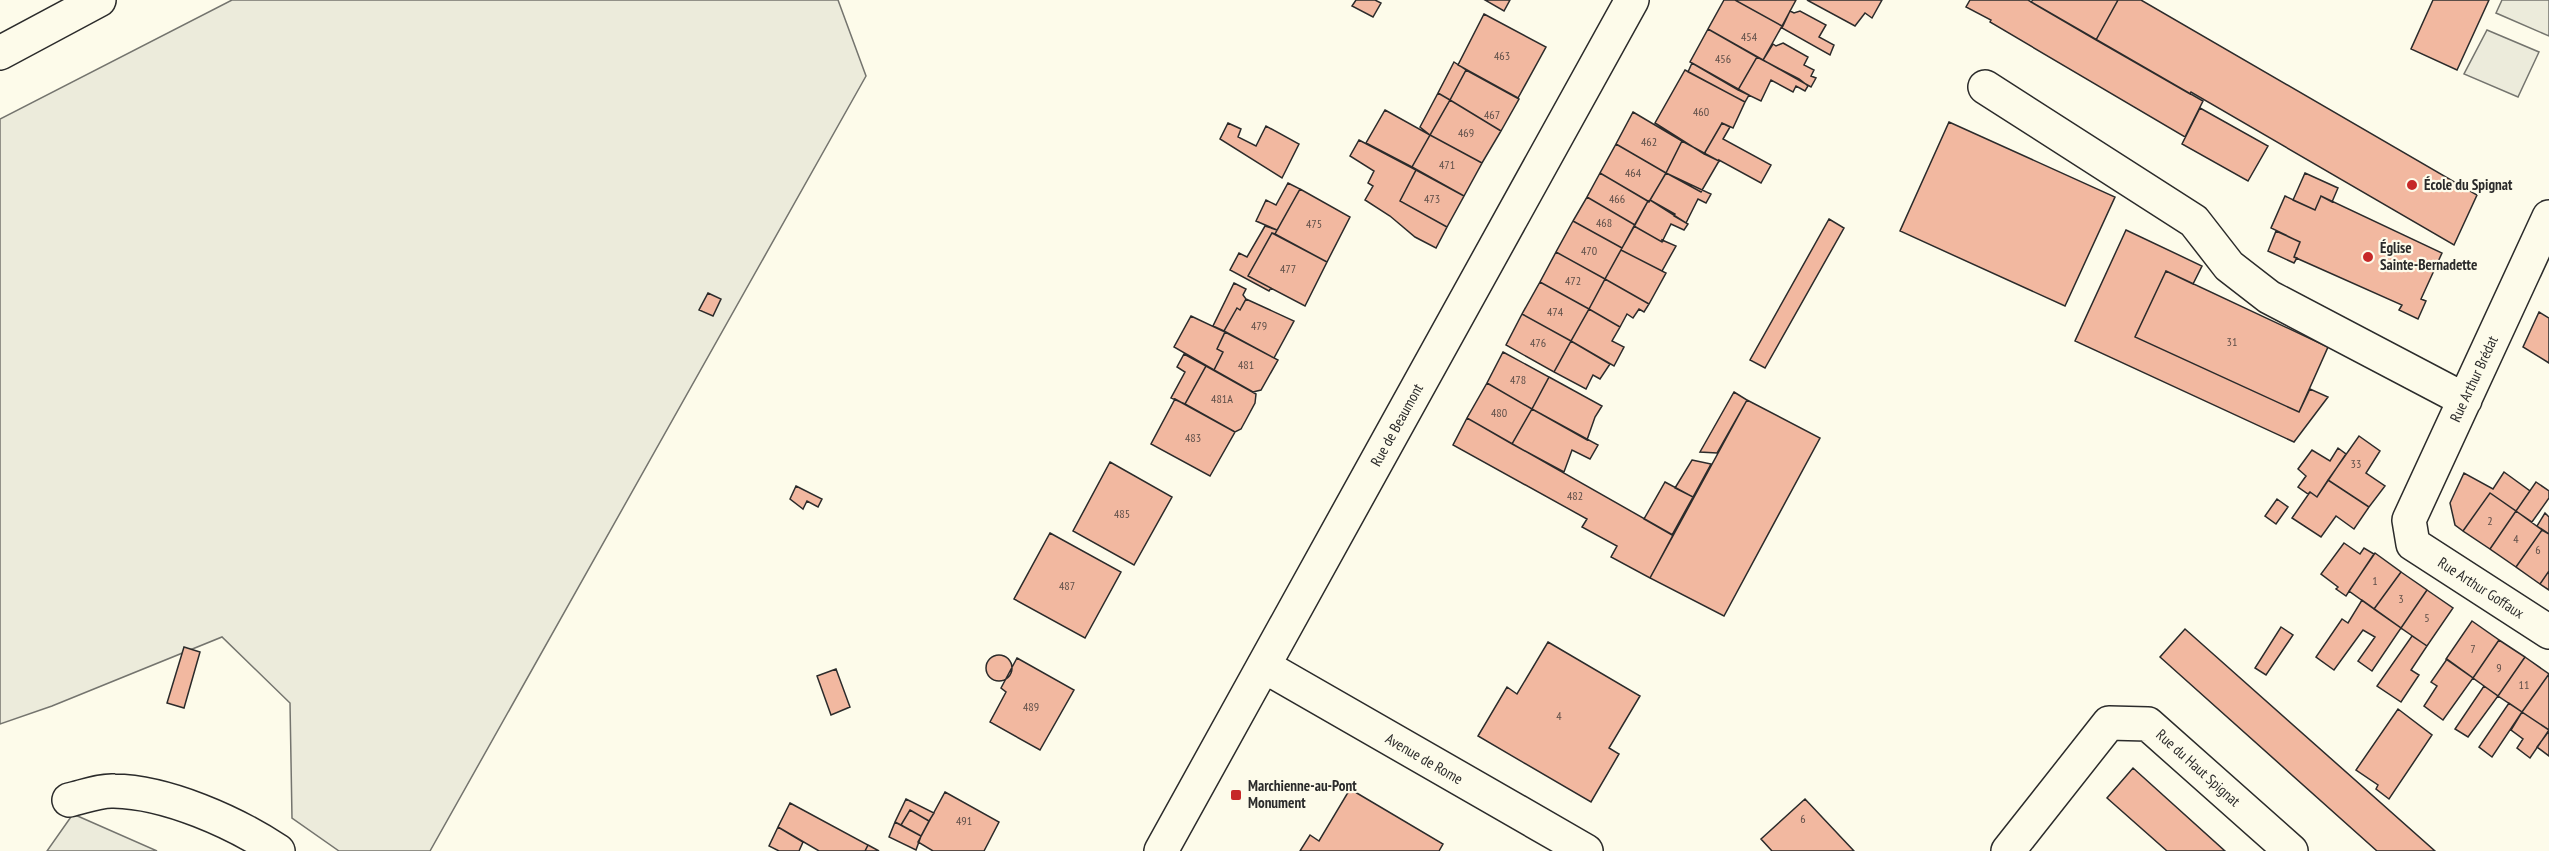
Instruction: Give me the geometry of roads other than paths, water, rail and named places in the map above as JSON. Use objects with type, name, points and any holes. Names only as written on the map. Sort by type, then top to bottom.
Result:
[{"type":"street","points":[[0,53],[99,0]]},
{"type":"street","name":"Rue de Beaumont","points":[[1161,851],[1632,0]]},
{"type":"street","points":[[1984,87],[2194,220],[2229,266],[2269,297],[2465,400]]},
{"type":"street","name":"Rue Arthur Brédat","points":[[2413,544],[2409,520],[2549,217]]},
{"type":"street","name":"Rue Arthur Goffaux","points":[[2413,544],[2549,632]]},
{"type":"street","name":"Avenue de Rome","points":[[1264,666],[1586,851]]},
{"type":"street","name":"Rue du Haut Spignat","points":[[2008,851],[2109,723],[2148,724],[2290,851]]},
{"type":"street","points":[[69,800],[112,791],[147,795],[186,805],[262,840],[278,851]]},
{"type":"place","name":"École du Spignat","points":[[2412,185]]},
{"type":"place","name":"Église Sainte-Bernadette","points":[[2368,257]]},
{"type":"place","name":"Marchienne-au-Pont Monument","points":[[1236,795]]}]
